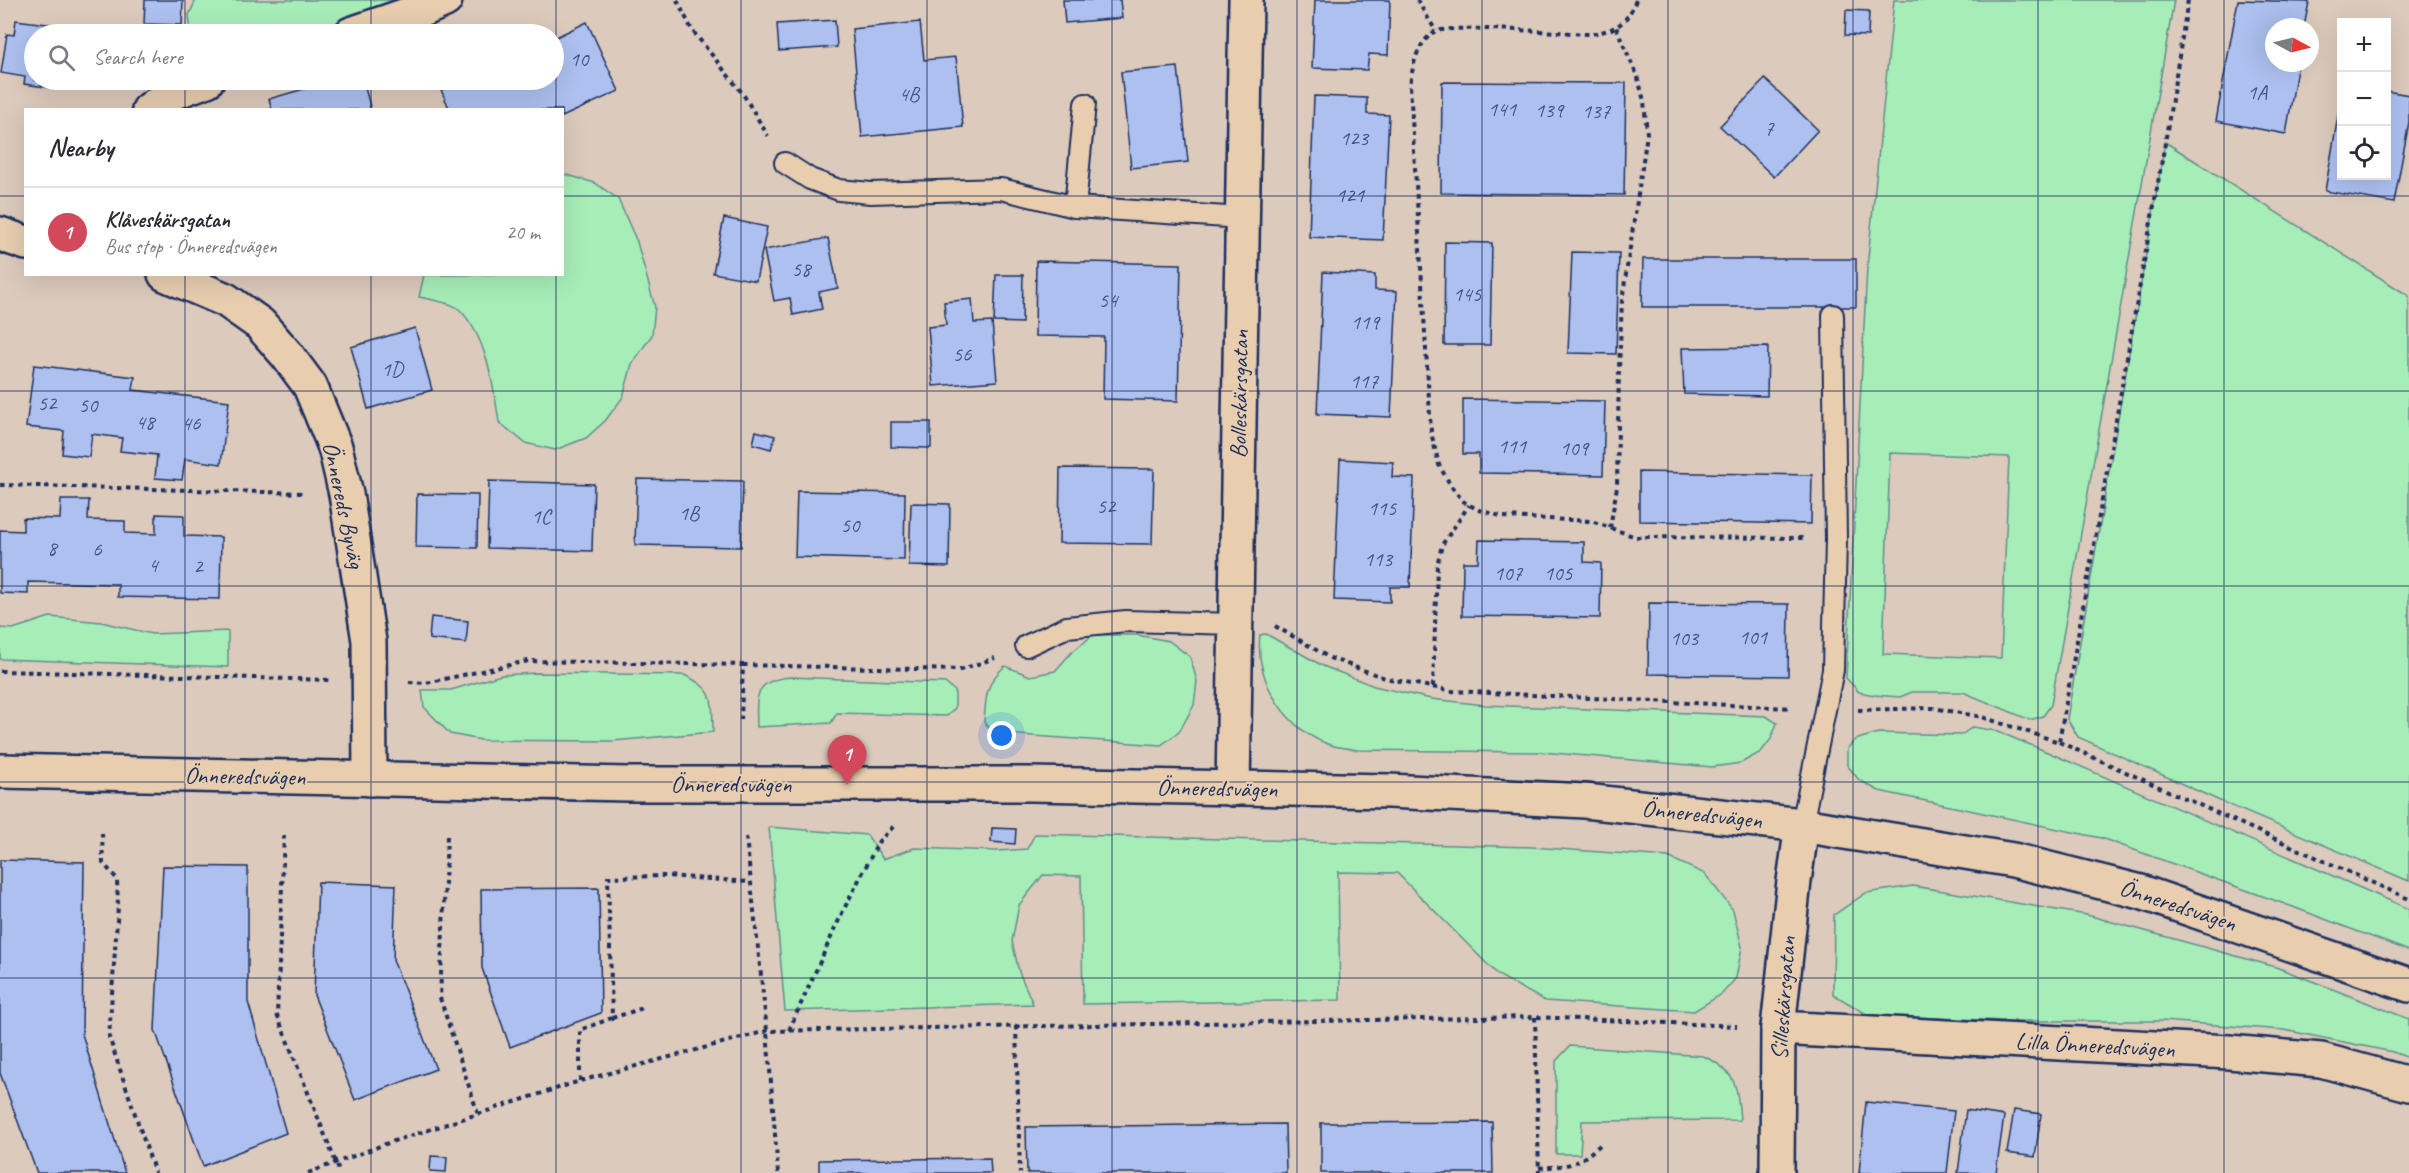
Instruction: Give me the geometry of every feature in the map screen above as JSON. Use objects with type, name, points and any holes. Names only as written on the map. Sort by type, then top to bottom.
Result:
[{"type":"street","points":[[381,24],[427,9],[445,0]]},
{"type":"street","name":"Bolleskärsgatan","points":[[1233,789],[1246,0]]},
{"type":"street","points":[[152,108],[180,90]]},
{"type":"street","points":[[0,234],[24,242]]},
{"type":"street","name":"Önnereds Byväg","points":[[170,276],[226,300],[260,324],[287,354],[310,386],[335,447],[346,494],[369,641],[370,778]]},
{"type":"street","name":"Önneredsvägen","points":[[0,771],[672,784],[1030,784],[1389,791],[1585,801],[1802,825],[2013,860],[2103,882],[2218,918],[2409,985]]},
{"type":"street","name":"Silleskärsgatan","points":[[1777,1173],[1778,1028],[1792,892],[1802,825]]},
{"type":"street","name":"Lilla Önneredsvägen","points":[[1778,1028],[2229,1052],[2320,1060],[2409,1084]]},
{"type":"lane","points":[[1075,207],[1084,104]]},
{"type":"lane","points":[[785,163],[810,180],[839,190],[871,194],[1000,189],[1075,207],[1242,218]]},
{"type":"lane","points":[[1802,825],[1833,670],[1836,539],[1833,315]]},
{"type":"lane","points":[[1026,646],[1067,627],[1090,624],[1126,621],[1235,624]]},
{"type":"path","points":[[677,0],[692,30],[743,94],[785,163]]},
{"type":"path","points":[[1417,0],[1436,31]]},
{"type":"path","points":[[1636,0],[1627,20],[1609,31],[1590,34],[1459,29],[1436,31],[1424,41],[1415,59],[1410,85],[1431,432],[1439,465],[1451,486],[1464,502],[1504,517],[1591,521],[1636,537],[1836,539]]},
{"type":"path","points":[[1610,528],[1617,487],[1618,368],[1622,301],[1647,134],[1644,101],[1638,78],[1616,27]]},
{"type":"path","points":[[0,485],[346,494]]},
{"type":"path","points":[[1433,687],[1437,565],[1442,545],[1469,505]]},
{"type":"path","points":[[743,665],[960,670],[1026,646]]},
{"type":"path","points":[[2059,742],[2409,899]]},
{"type":"path","points":[[789,1030],[843,911],[879,841],[894,826],[902,823]]},
{"type":"path","points":[[102,833],[103,863],[117,879],[118,906],[109,1037],[155,1173]]},
{"type":"path","points":[[284,834],[277,1016],[340,1173]]},
{"type":"path","points":[[447,836],[440,998],[478,1114]]},
{"type":"path","points":[[746,837],[767,1031],[778,1173]]},
{"type":"path","points":[[612,1018],[608,877],[667,876],[750,882]]},
{"type":"path","points":[[580,1081],[580,1030],[643,1008]]},
{"type":"path","points":[[1535,1017],[1539,1170],[1573,1165],[1600,1145]]},
{"type":"path","points":[[308,1173],[580,1081],[767,1031],[1535,1017],[1778,1028]]},
{"type":"path","points":[[1016,1026],[1020,1173]]},
{"type":"green space","points":[[196,0],[397,0],[371,14],[339,24],[190,24],[189,15]]},
{"type":"green space","points":[[1894,0],[2174,0],[2051,705],[2043,716],[2030,720],[1963,692],[1912,692],[1900,697],[1874,695],[1859,692],[1846,678],[1867,268]],"holes":[[[1890,453],[2009,457],[2001,658],[1883,654]]]},
{"type":"green space","points":[[2165,142],[2409,296],[2409,881],[2220,801],[2078,737],[2067,719]]},
{"type":"green space","points":[[564,174],[595,183],[618,199],[637,242],[655,307],[652,335],[632,364],[623,397],[605,421],[586,438],[555,450],[525,443],[499,422],[487,362],[469,320],[456,307],[419,297],[424,276],[564,276]]},
{"type":"green space","points":[[50,617],[101,622],[152,634],[228,631],[228,667],[0,659],[0,628],[13,629]]},
{"type":"green space","points":[[1266,634],[1323,666],[1374,686],[1431,699],[1485,705],[1766,716],[1777,723],[1771,739],[1761,752],[1741,763],[1712,767],[1542,752],[1357,750],[1334,746],[1318,740],[1303,730],[1278,704],[1269,688],[1260,653],[1260,635]]},
{"type":"green space","points":[[1093,635],[1137,635],[1169,641],[1190,657],[1197,681],[1194,705],[1179,732],[1161,745],[993,733],[984,722],[986,698],[990,685],[1005,666],[1030,676],[1055,671],[1071,653]]},
{"type":"green space","points":[[537,673],[684,675],[702,685],[707,691],[712,704],[713,732],[613,741],[481,740],[450,734],[424,707],[422,690],[451,690],[501,675]]},
{"type":"green space","points":[[790,677],[945,683],[955,691],[955,708],[947,716],[837,713],[831,723],[757,727],[758,698],[763,686],[778,679]]},
{"type":"green space","points":[[1973,727],[1996,731],[2038,748],[2409,909],[2409,951],[2101,838],[1879,791],[1859,780],[1847,765],[1847,749],[1855,740],[1878,733],[1961,735]]},
{"type":"green space","points":[[769,827],[867,835],[883,859],[914,848],[997,851],[1027,849],[1035,834],[1532,847],[1668,857],[1705,874],[1733,910],[1742,947],[1736,978],[1722,994],[1694,1011],[1545,1001],[1498,975],[1397,873],[1338,872],[1340,1000],[1083,1004],[1081,876],[1043,875],[1019,905],[1012,941],[1019,972],[1033,1004],[785,1011]]},
{"type":"green space","points":[[1913,886],[2087,915],[2276,967],[2409,1019],[2409,1058],[2393,1052],[2284,1030],[2162,1021],[2005,1021],[1868,1015],[1833,994],[1834,915],[1866,893]]},
{"type":"green space","points":[[1570,1046],[1703,1056],[1729,1074],[1736,1089],[1740,1120],[1582,1121],[1580,1154],[1556,1154],[1556,1061]]},
{"type":"building","points":[[145,0],[183,0],[182,24],[144,24]]},
{"type":"building","points":[[1063,0],[1120,0],[1122,18],[1065,23]]},
{"type":"building","points":[[1315,0],[1390,0],[1388,55],[1369,54],[1367,70],[1312,68]]},
{"type":"building","points":[[2238,0],[2309,2],[2306,18],[2265,18],[2265,72],[2296,72],[2286,134],[2216,121]]},
{"type":"building","points":[[1846,10],[1869,11],[1868,36],[1845,35]]},
{"type":"building","points":[[16,20],[46,24],[24,24],[24,77],[1,73],[7,34],[14,35]]},
{"type":"building","points":[[835,20],[837,47],[779,51],[777,24]]},
{"type":"building","points":[[587,22],[619,91],[564,116],[564,108],[449,108],[441,90],[564,90],[564,33]]},
{"type":"building","points":[[920,22],[924,60],[956,57],[963,127],[862,137],[852,29]]},
{"type":"building","points":[[1178,67],[1188,162],[1131,168],[1121,72]]},
{"type":"building","points":[[1765,79],[1818,130],[1774,177],[1720,126]]},
{"type":"building","points":[[1442,82],[1626,83],[1624,195],[1441,193]]},
{"type":"building","points":[[300,90],[366,90],[370,108],[271,108],[269,99]]},
{"type":"building","points":[[2391,92],[2409,95],[2409,122],[2394,203],[2325,191],[2337,122],[2337,180],[2391,180]]},
{"type":"building","points":[[1314,96],[1367,98],[1367,114],[1389,115],[1383,240],[1309,237]]},
{"type":"building","points":[[724,218],[767,227],[756,281],[713,273]]},
{"type":"building","points":[[828,238],[838,288],[819,292],[822,309],[793,315],[790,298],[774,301],[764,250]]},
{"type":"building","points":[[1445,242],[1492,243],[1490,345],[1444,345]]},
{"type":"building","points":[[1572,252],[1619,253],[1616,354],[1568,353]]},
{"type":"building","points":[[1643,259],[1856,259],[1856,307],[1642,307]]},
{"type":"building","points":[[1036,261],[1181,264],[1178,401],[1103,399],[1104,337],[1035,336]]},
{"type":"building","points":[[1323,272],[1375,275],[1375,290],[1397,291],[1391,417],[1317,414]]},
{"type":"building","points":[[996,275],[1023,275],[1022,323],[994,322]]},
{"type":"building","points":[[972,299],[974,323],[992,322],[997,381],[933,386],[928,327],[946,325],[944,302]]},
{"type":"building","points":[[415,328],[432,390],[368,409],[351,347]]},
{"type":"building","points":[[1768,347],[1767,396],[1684,394],[1682,348]]},
{"type":"building","points":[[34,365],[135,377],[133,390],[229,401],[221,464],[185,459],[182,480],[155,478],[157,455],[120,451],[122,438],[92,434],[89,457],[62,454],[64,431],[26,427]]},
{"type":"building","points":[[1463,399],[1605,401],[1603,475],[1479,473],[1479,454],[1463,454]]},
{"type":"building","points":[[891,422],[931,422],[931,448],[891,447]]},
{"type":"building","points":[[756,431],[775,436],[771,449],[753,444]]},
{"type":"building","points":[[1340,459],[1393,462],[1392,477],[1414,478],[1410,587],[1390,587],[1390,602],[1334,600]]},
{"type":"building","points":[[1060,468],[1154,469],[1152,544],[1059,543]]},
{"type":"building","points":[[1639,472],[1812,475],[1811,524],[1639,521]]},
{"type":"building","points":[[637,479],[743,481],[741,547],[635,545]]},
{"type":"building","points":[[489,481],[594,484],[592,551],[487,548]]},
{"type":"building","points":[[797,491],[905,493],[904,560],[795,557]]},
{"type":"building","points":[[417,494],[478,495],[477,548],[416,547]]},
{"type":"building","points":[[61,500],[89,500],[88,520],[125,521],[125,533],[156,534],[156,514],[184,515],[184,536],[221,537],[220,599],[118,597],[118,584],[28,582],[28,594],[0,593],[0,530],[23,531],[23,518],[60,519]]},
{"type":"building","points":[[911,503],[950,504],[949,567],[909,566]]},
{"type":"building","points":[[1479,540],[1584,542],[1584,562],[1601,563],[1600,618],[1462,616],[1463,562],[1478,562]]},
{"type":"building","points":[[1649,603],[1789,604],[1788,676],[1648,674]]},
{"type":"building","points":[[431,617],[468,621],[466,643],[429,639]]},
{"type":"building","points":[[992,828],[1016,829],[1015,844],[991,842]]},
{"type":"building","points":[[0,860],[84,862],[82,1034],[125,1173],[37,1173],[0,1073]]},
{"type":"building","points":[[163,866],[248,867],[248,1002],[286,1133],[203,1166],[155,1030]]},
{"type":"building","points":[[318,882],[396,885],[393,960],[436,1069],[355,1100],[314,995]]},
{"type":"building","points":[[599,888],[601,1013],[510,1047],[482,968],[481,889]]},
{"type":"building","points":[[1866,1102],[1954,1111],[1947,1173],[1859,1173]]},
{"type":"building","points":[[1966,1110],[2004,1116],[1996,1173],[1958,1173]]},
{"type":"building","points":[[2014,1110],[2041,1114],[2035,1157],[2007,1153]]},
{"type":"building","points":[[1492,1122],[1493,1173],[1321,1173],[1321,1123]]},
{"type":"building","points":[[1285,1124],[1286,1173],[1027,1173],[1026,1127]]},
{"type":"building","points":[[431,1156],[447,1157],[446,1172],[430,1171]]},
{"type":"building","points":[[990,1158],[991,1173],[819,1173],[819,1160]]},
{"type":"place","name":"Klåveskärsgatan","points":[[847,785]]}]
